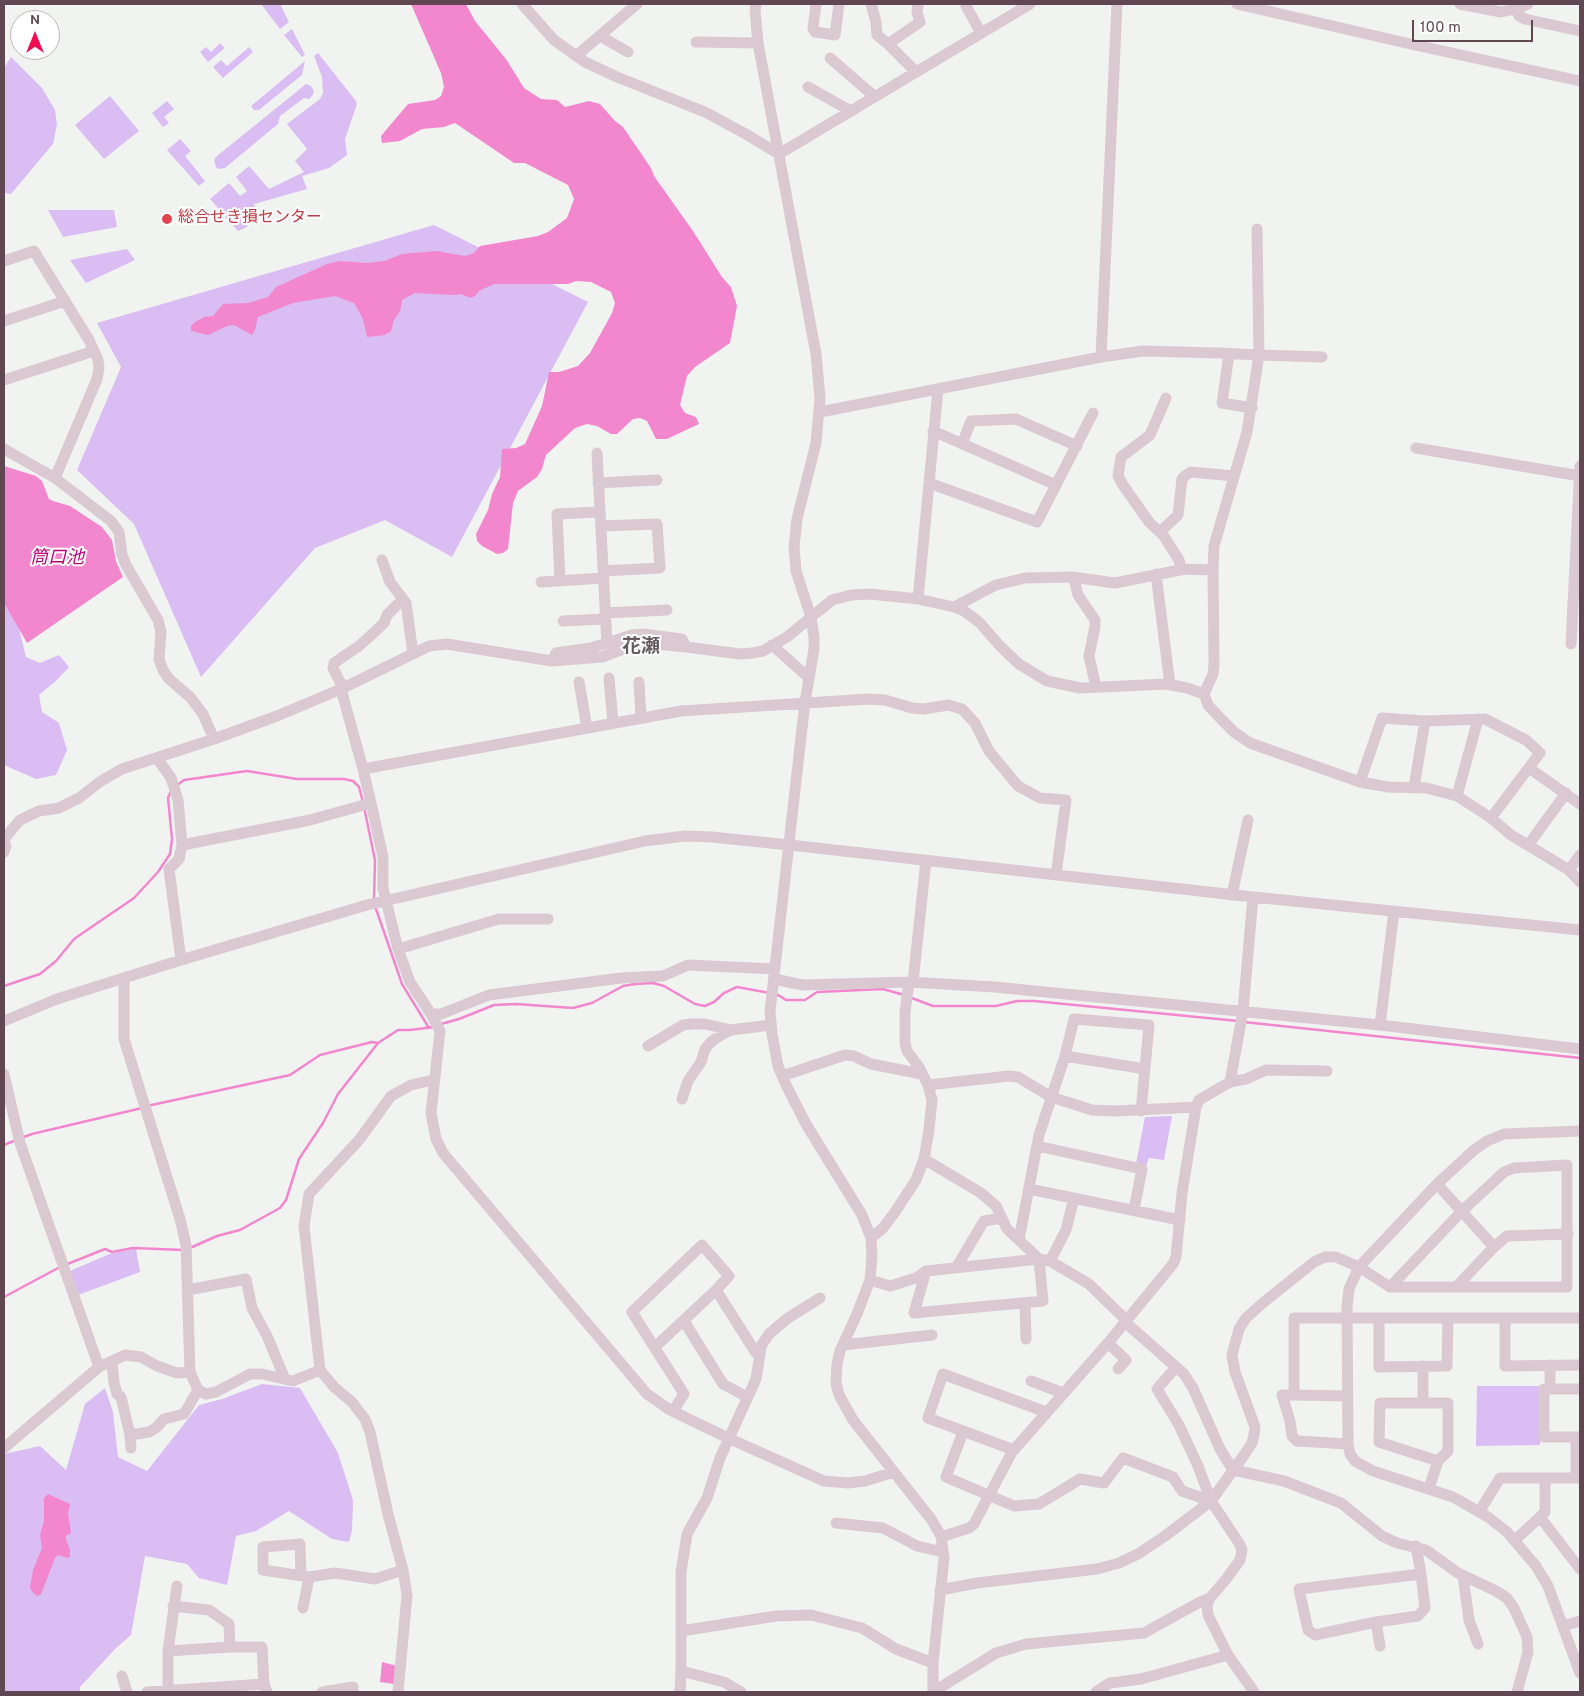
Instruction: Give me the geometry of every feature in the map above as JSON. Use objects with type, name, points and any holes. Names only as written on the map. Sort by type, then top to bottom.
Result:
[{"type":"street","points":[[522,4],[554,40],[585,62],[617,77],[705,112],[779,154]]},
{"type":"street","points":[[576,56],[636,4]]},
{"type":"street","points":[[756,4],[758,43],[816,354],[820,398],[816,443],[797,520],[794,547],[798,579],[810,617],[814,643],[805,702],[773,983],[770,1011],[771,1025],[778,1066],[782,1076],[806,1124],[862,1215],[871,1238],[870,1280],[843,1345],[837,1364],[836,1383],[839,1395],[853,1420],[930,1518],[941,1537],[943,1552],[933,1692]]},
{"type":"street","points":[[816,4],[813,28],[815,32],[835,35],[839,4]]},
{"type":"street","points":[[871,4],[877,35],[916,72]]},
{"type":"street","points":[[888,44],[920,22],[917,12],[918,4]]},
{"type":"street","points":[[966,4],[981,33]]},
{"type":"street","points":[[779,154],[1030,4]]},
{"type":"street","points":[[1101,357],[1117,4]]},
{"type":"street","points":[[1238,4],[1580,81]]},
{"type":"street","points":[[1460,4],[1501,12],[1528,4]]},
{"type":"street","points":[[1516,9],[1519,16],[1525,19],[1580,31]]},
{"type":"street","points":[[600,36],[628,52]]},
{"type":"street","points":[[696,42],[758,43]]},
{"type":"street","points":[[830,58],[875,97]]},
{"type":"street","points":[[808,87],[851,111]]},
{"type":"street","points":[[1257,229],[1258,356],[1252,408],[1247,432],[1214,546],[1214,664],[1213,674],[1204,694],[1208,705],[1234,732],[1250,743],[1360,782],[1388,787],[1414,787],[1457,796],[1491,818],[1511,835],[1529,844],[1569,870],[1580,882]]},
{"type":"street","points":[[4,261],[34,252],[89,340],[99,368],[97,379],[55,478]]},
{"type":"street","points":[[4,321],[65,301]]},
{"type":"street","points":[[4,380],[94,351]]},
{"type":"street","points":[[820,412],[1101,357],[1143,352],[1322,357]]},
{"type":"street","points":[[1229,354],[1222,403],[1252,408]]},
{"type":"street","points":[[918,599],[938,389]]},
{"type":"street","points":[[1166,398],[1150,435],[1121,457],[1118,476],[1149,522],[1160,532],[1179,560],[1181,570]]},
{"type":"street","points":[[929,483],[1037,522],[1093,413]]},
{"type":"street","points":[[962,444],[971,421],[1016,419],[1077,446]]},
{"type":"street","points":[[933,431],[1056,485]]},
{"type":"street","points":[[1416,448],[1580,476]]},
{"type":"street","points":[[4,449],[55,478],[111,521],[119,532],[122,555],[126,565],[158,620],[161,632],[159,659],[163,670],[168,678],[190,697],[203,714],[214,739]]},
{"type":"street","points":[[597,453],[607,644]]},
{"type":"street","points":[[1571,644],[1580,466]]},
{"type":"street","points":[[1160,532],[1178,514],[1182,479],[1186,475],[1191,472],[1234,476]]},
{"type":"street","points":[[598,483],[657,480]]},
{"type":"street","points":[[560,581],[557,514],[599,512]]},
{"type":"street","points":[[541,582],[660,568],[657,524],[600,526]]},
{"type":"street","points":[[382,560],[390,582],[406,603],[413,654]]},
{"type":"street","points":[[954,607],[996,585],[1025,578],[1074,578],[1115,583],[1181,570],[1213,570]]},
{"type":"street","points":[[1156,574],[1170,685]]},
{"type":"street","points":[[1074,578],[1078,595],[1095,620],[1089,656],[1096,687]]},
{"type":"street","points":[[4,852],[6,846],[4,841],[20,820],[39,812],[59,808],[79,798],[122,769],[277,716],[342,689],[429,646],[447,644],[552,661],[602,657],[637,644],[686,646],[740,654],[763,651],[787,637],[832,600],[851,595],[870,594],[918,599],[954,607],[979,622],[1019,664],[1046,681],[1080,688],[1170,685],[1204,694]]},
{"type":"street","points":[[406,603],[398,604],[387,615],[384,623],[359,646],[334,663],[333,668],[342,689],[383,857],[384,902],[410,982],[436,1023]]},
{"type":"street","points":[[563,621],[667,610]]},
{"type":"street","points":[[552,661],[556,653],[607,644],[632,635],[643,634],[682,639],[686,646]]},
{"type":"street","points":[[772,645],[809,678]]},
{"type":"street","points":[[608,678],[613,723]]},
{"type":"street","points":[[578,682],[587,728]]},
{"type":"street","points":[[639,682],[640,718]]},
{"type":"street","points":[[363,769],[682,711],[805,702],[885,700],[912,708],[924,709],[948,705],[962,710],[975,722],[990,751],[1018,786],[1040,798],[1066,800],[1056,875]]},
{"type":"street","points":[[1360,782],[1382,718],[1424,721],[1485,719],[1526,740],[1540,753],[1491,818]]},
{"type":"street","points":[[1457,796],[1478,719]]},
{"type":"street","points":[[1414,787],[1424,721]]},
{"type":"street","points":[[157,758],[171,778],[178,800],[182,845],[180,858],[169,869],[181,960]]},
{"type":"street","points":[[1529,768],[1580,804]]},
{"type":"street","points":[[1529,844],[1566,793]]},
{"type":"street","points":[[182,845],[310,820],[371,803]]},
{"type":"street","points":[[1232,895],[1248,820]]},
{"type":"street","points":[[4,1020],[57,999],[367,905],[664,838],[685,836],[790,845],[1232,895],[1580,930]]},
{"type":"street","points":[[1569,870],[1580,855]]},
{"type":"street","points":[[871,1238],[882,1228],[906,1197],[916,1180],[924,1159],[931,1112],[932,1100],[925,1079],[907,1051],[905,1043],[905,1012],[911,982],[926,860]]},
{"type":"street","points":[[1230,1082],[1242,1014],[1253,897]]},
{"type":"street","points":[[1380,1026],[1394,911]]},
{"type":"street","points":[[398,949],[499,919],[548,919]]},
{"type":"street","points":[[894,1472],[865,1481],[824,1482],[673,1411],[647,1394],[443,1153],[436,1139],[431,1113],[436,1023],[441,1014],[489,995],[621,978],[663,976],[688,965],[773,983],[803,985],[911,982],[1005,988],[1242,1014],[1580,1046]]},
{"type":"street","points":[[124,978],[124,1038],[180,1219],[186,1245],[190,1372],[198,1390],[206,1394],[216,1392],[250,1374],[262,1374],[293,1381],[320,1370]]},
{"type":"street","points":[[1019,1240],[1037,1146],[1065,1056],[1074,1019],[1149,1025],[1141,1110]]},
{"type":"street","points":[[648,1046],[683,1025],[705,1024],[731,1030]]},
{"type":"street","points":[[678,1103],[688,1081],[701,1062],[705,1049],[721,1034],[731,1030],[771,1025]]},
{"type":"street","points":[[782,1076],[846,1055],[925,1079],[1018,1077],[1051,1097],[1092,1110],[1196,1107]]},
{"type":"street","points":[[1065,1056],[1145,1069]]},
{"type":"street","points":[[941,1537],[969,1528],[974,1524],[1014,1450],[1173,1264],[1176,1257],[1182,1193],[1196,1107],[1199,1100],[1230,1082],[1246,1079],[1266,1070],[1327,1071]]},
{"type":"street","points":[[4,1074],[20,1143],[99,1368]]},
{"type":"street","points":[[398,1692],[407,1595],[403,1570],[388,1514],[370,1432],[365,1419],[352,1402],[334,1387],[320,1370],[304,1226],[309,1194],[360,1140],[391,1096],[411,1085],[433,1080]]},
{"type":"street","points":[[1580,1131],[1504,1134],[1487,1140],[1474,1150],[1438,1184],[1359,1267],[1349,1290],[1348,1318],[1348,1444],[1350,1454],[1355,1461],[1363,1466],[1453,1497],[1479,1512],[1507,1532],[1536,1566],[1548,1586],[1580,1673]]},
{"type":"street","points":[[1037,1146],[1142,1169],[1134,1210]]},
{"type":"street","points":[[924,1159],[981,1193],[996,1206],[1007,1229],[1019,1240],[1045,1260],[1088,1284],[1123,1317],[1125,1322],[1184,1374],[1194,1388],[1220,1449],[1233,1470],[1284,1481],[1341,1503],[1382,1536],[1397,1543],[1416,1546],[1436,1555],[1463,1576],[1507,1598],[1514,1608],[1527,1637],[1528,1652],[1517,1692]]},
{"type":"street","points":[[940,1590],[1097,1569],[1119,1563],[1138,1554],[1165,1536],[1211,1501],[1252,1443],[1255,1427],[1235,1372],[1232,1355],[1239,1330],[1246,1318],[1314,1262],[1325,1257],[1336,1257],[1359,1267],[1390,1287],[1568,1287],[1567,1165],[1514,1168],[1504,1172],[1462,1211],[1390,1287]]},
{"type":"street","points":[[1438,1184],[1494,1247]]},
{"type":"street","points":[[1029,1188],[1180,1220]]},
{"type":"street","points":[[926,1271],[914,1313],[1043,1301],[1045,1260],[1066,1230],[1074,1198]]},
{"type":"street","points":[[956,1268],[984,1221],[1002,1218]]},
{"type":"street","points":[[1456,1287],[1507,1236],[1568,1234]]},
{"type":"street","points":[[654,1347],[684,1321],[729,1276],[702,1245],[632,1312],[654,1347],[684,1394],[673,1411]]},
{"type":"street","points":[[870,1280],[890,1286],[916,1278],[926,1271],[1045,1260]]},
{"type":"street","points":[[188,1290],[246,1279],[252,1308],[267,1336],[285,1379]]},
{"type":"street","points":[[716,1290],[756,1353],[760,1354]]},
{"type":"street","points":[[680,1692],[682,1572],[687,1534],[707,1498],[728,1438],[756,1379],[762,1346],[769,1334],[788,1318],[820,1298]]},
{"type":"street","points":[[1025,1303],[1026,1339]]},
{"type":"street","points":[[1294,1395],[1294,1318],[1580,1318]]},
{"type":"street","points":[[1379,1318],[1379,1367],[1447,1366],[1448,1318]]},
{"type":"street","points":[[1505,1318],[1505,1366],[1580,1365]]},
{"type":"street","points":[[684,1321],[723,1384],[747,1397]]},
{"type":"street","points":[[843,1345],[932,1335]]},
{"type":"street","points":[[1108,1342],[1126,1360],[1118,1369]]},
{"type":"street","points":[[4,1448],[99,1368],[125,1355],[141,1357],[157,1366],[177,1373],[190,1372]]},
{"type":"street","points":[[112,1362],[114,1383],[117,1394],[121,1397],[130,1435],[131,1448]]},
{"type":"street","points":[[1423,1366],[1423,1403]]},
{"type":"street","points":[[1550,1366],[1550,1389]]},
{"type":"street","points":[[1176,1367],[1157,1389],[1179,1425],[1198,1466],[1211,1501],[1242,1550],[1240,1560],[1210,1598],[1207,1606],[1208,1615],[1228,1655],[1254,1692]]},
{"type":"street","points":[[1014,1450],[928,1418],[943,1374],[1046,1412]]},
{"type":"street","points":[[1031,1382],[1063,1394]]},
{"type":"street","points":[[1479,1512],[1500,1478],[1578,1478],[1578,1437],[1544,1437],[1544,1389],[1580,1389]]},
{"type":"street","points":[[130,1435],[149,1432],[156,1428],[164,1419],[184,1414],[198,1390]]},
{"type":"street","points":[[1348,1396],[1282,1395],[1290,1421],[1292,1436],[1297,1440],[1348,1444]]},
{"type":"street","points":[[1429,1488],[1438,1461],[1448,1451],[1448,1403],[1380,1403],[1380,1442],[1438,1461]]},
{"type":"street","points":[[963,1432],[946,1477],[990,1494],[1014,1506],[1039,1504],[1080,1479],[1104,1483],[1123,1458],[1173,1477],[1182,1491],[1211,1501]]},
{"type":"street","points":[[1515,1540],[1546,1512],[1545,1478]]},
{"type":"street","points":[[1540,1518],[1580,1570]]},
{"type":"street","points":[[836,1523],[883,1528],[917,1546],[943,1552]]},
{"type":"street","points":[[1416,1546],[1421,1574],[1425,1608],[1418,1616],[1376,1622],[1315,1635],[1308,1630],[1299,1589],[1421,1574]]},
{"type":"street","points":[[304,1608],[305,1576],[335,1573],[375,1579],[403,1570]]},
{"type":"street","points":[[1463,1576],[1469,1620],[1478,1644]]},
{"type":"street","points":[[168,1690],[168,1651],[177,1586]]},
{"type":"street","points":[[933,1692],[996,1653],[1026,1644],[1144,1633],[1210,1598]]},
{"type":"street","points":[[173,1606],[209,1610],[229,1624],[230,1647]]},
{"type":"street","points":[[681,1630],[776,1616],[810,1615],[862,1628],[896,1649],[934,1663]]},
{"type":"street","points":[[1376,1622],[1380,1646]]},
{"type":"street","points":[[1563,1626],[1580,1622]]},
{"type":"street","points":[[147,1692],[265,1688],[262,1647],[168,1651]]},
{"type":"street","points":[[1096,1692],[1110,1684],[1141,1679],[1228,1655]]},
{"type":"street","points":[[681,1671],[724,1682],[741,1692]]},
{"type":"street","points":[[122,1676],[127,1692]]},
{"type":"street","points":[[322,1692],[354,1687],[353,1692]]},
{"type":"shaded area","points":[[261,4],[280,4],[289,22],[280,29]]},
{"type":"shaded area","points":[[292,29],[305,55],[302,57],[284,35]]},
{"type":"shaded area","points":[[220,43],[225,48],[208,62],[200,52],[206,47],[211,52]]},
{"type":"shaded area","points":[[249,47],[253,52],[223,78],[213,67],[221,60],[227,66]]},
{"type":"shaded area","points":[[318,53],[357,104],[345,139],[347,155],[329,168],[302,176],[307,189],[254,204],[257,211],[249,216],[247,227],[238,231],[210,199],[229,183],[240,196],[247,191],[236,177],[249,166],[269,189],[304,172],[295,161],[307,149],[287,124],[320,99],[323,93],[322,77],[314,56]]},
{"type":"shaded area","points":[[10,59],[14,60],[42,88],[55,110],[57,124],[53,144],[11,194],[4,193],[4,68]]},
{"type":"shaded area","points":[[305,61],[302,75],[259,110],[254,110],[251,106]]},
{"type":"shaded area","points":[[306,84],[311,86],[314,91],[309,99],[304,98],[280,116],[278,124],[225,168],[219,169],[216,167],[214,160],[217,156]]},
{"type":"shaded area","points":[[110,96],[139,131],[104,159],[75,125]]},
{"type":"shaded area","points":[[167,101],[174,109],[164,117],[169,123],[163,127],[152,113]]},
{"type":"shaded area","points":[[180,139],[191,151],[185,156],[205,181],[199,186],[167,150]]},
{"type":"shaded area","points":[[48,210],[114,210],[117,227],[63,237]]},
{"type":"shaded area","points":[[434,225],[588,302],[452,557],[385,520],[315,548],[201,677],[134,524],[77,470],[121,367],[97,323]]},
{"type":"shaded area","points":[[127,249],[135,260],[86,283],[70,260]]},
{"type":"shaded area","points":[[4,603],[18,624],[26,657],[40,663],[59,655],[69,667],[39,695],[42,712],[59,723],[67,750],[56,775],[36,779],[4,765]]},
{"type":"shaded area","points":[[1172,1116],[1164,1160],[1149,1158],[1146,1166],[1136,1164],[1145,1117]]},
{"type":"shaded area","points":[[136,1249],[140,1272],[78,1295],[70,1272],[72,1270],[112,1253]]},
{"type":"shaded area","points":[[262,1384],[300,1388],[338,1453],[353,1500],[352,1530],[349,1542],[332,1539],[289,1511],[256,1531],[236,1536],[227,1585],[199,1578],[187,1564],[145,1556],[131,1635],[115,1649],[80,1687],[80,1692],[4,1692],[4,1454],[40,1446],[66,1470],[85,1404],[105,1388],[113,1412],[118,1457],[147,1471],[199,1405],[222,1399]]},
{"type":"shaded area","points":[[1477,1386],[1540,1386],[1540,1445],[1476,1446]]},
{"type":"water","points":[[411,4],[466,4],[475,21],[506,59],[524,88],[541,99],[557,100],[565,107],[589,101],[600,104],[623,127],[651,168],[654,176],[693,231],[722,277],[731,287],[737,306],[730,343],[695,367],[687,376],[680,405],[685,413],[696,417],[699,424],[667,439],[656,439],[647,421],[640,418],[633,419],[617,434],[611,434],[597,426],[587,424],[575,428],[546,455],[542,469],[537,477],[518,491],[513,503],[508,549],[503,553],[497,554],[482,546],[477,541],[476,534],[488,510],[492,494],[500,477],[502,449],[516,448],[525,444],[542,406],[549,372],[559,372],[578,366],[590,353],[612,313],[615,303],[611,292],[591,282],[576,281],[568,284],[494,284],[479,291],[470,298],[461,294],[415,293],[402,300],[400,311],[394,320],[391,331],[385,335],[367,337],[363,319],[354,303],[335,296],[293,303],[258,317],[252,335],[234,325],[227,326],[208,335],[191,331],[191,326],[195,322],[204,317],[213,316],[223,304],[248,303],[268,297],[276,287],[327,264],[340,261],[367,263],[384,261],[402,254],[436,251],[465,256],[474,253],[480,246],[538,236],[548,232],[567,218],[574,199],[568,185],[525,163],[514,163],[455,123],[444,127],[422,129],[400,141],[382,143],[381,136],[408,104],[435,100],[441,96],[444,87],[441,73]]},
{"type":"water","name":"筒口池","points":[[4,466],[36,476],[42,481],[49,499],[70,506],[102,527],[112,540],[116,561],[123,577],[27,643],[4,603]]},
{"type":"water","points":[[48,1494],[70,1504],[68,1513],[71,1533],[66,1536],[66,1540],[70,1549],[70,1557],[58,1555],[55,1558],[41,1594],[38,1596],[30,1588],[33,1570],[42,1548],[40,1535],[44,1521],[44,1498]]},
{"type":"water","points":[[382,1662],[397,1666],[394,1684],[380,1682]]},
{"type":"waterway","points":[[176,786],[184,780],[247,771],[297,779],[344,779],[353,781],[359,787],[363,802]]},
{"type":"waterway","points":[[4,986],[40,974],[56,961],[74,939],[134,898],[158,872],[170,854],[172,839],[168,798],[171,791]]},
{"type":"waterway","points":[[364,807],[375,860],[374,900]]},
{"type":"waterway","points":[[375,906],[402,984],[429,1028]]},
{"type":"waterway","points":[[441,1024],[494,1005],[516,1004],[573,1008],[592,1003],[623,986],[635,984],[653,983],[664,986],[695,1004],[705,1006],[737,987],[770,993]]},
{"type":"waterway","points":[[775,994],[786,1000],[805,1000],[817,992],[883,989],[904,995]]},
{"type":"waterway","points":[[909,997],[933,1006],[996,1006],[1017,1001],[1034,1001],[1238,1021]]},
{"type":"waterway","points":[[1244,1022],[1580,1058]]},
{"type":"waterway","points":[[190,1248],[217,1236],[240,1230],[280,1208],[286,1200],[299,1159],[323,1123],[338,1094],[378,1043],[398,1030],[434,1027]]},
{"type":"waterway","points":[[147,1106],[290,1075],[320,1055],[372,1042],[378,1043]]},
{"type":"waterway","points":[[21,1138],[142,1108]]},
{"type":"waterway","points":[[4,1145],[16,1140]]},
{"type":"waterway","points":[[65,1265],[105,1249],[112,1252],[133,1248],[183,1250]]},
{"type":"waterway","points":[[4,1297],[60,1267]]},
{"type":"place","name":"総合せき損センター","points":[[167,219]]},
{"type":"district","name":"花瀬","points":[[641,648]]}]
